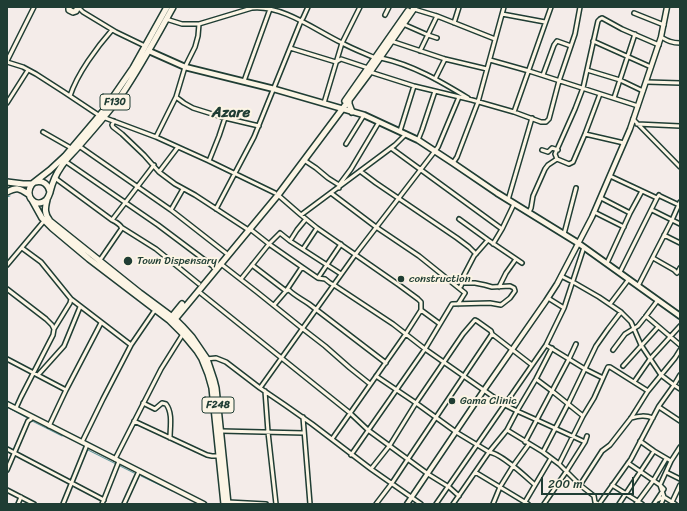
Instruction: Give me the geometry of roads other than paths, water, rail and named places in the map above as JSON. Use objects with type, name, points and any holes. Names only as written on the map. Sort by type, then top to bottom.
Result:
[{"type":"main road","name":"F130","points":[[148,49],[167,7]]},
{"type":"main road","name":"F130","points":[[46,200],[61,167],[122,94],[173,7]]},
{"type":"main road","points":[[378,58],[392,41],[413,7]]},
{"type":"main road","points":[[164,311],[170,312],[180,310],[221,264],[304,160],[342,109],[413,7]]},
{"type":"main road","points":[[68,8],[71,11],[77,8]]},
{"type":"main road","points":[[148,49],[185,67],[244,81],[324,103],[364,115],[400,131],[418,140],[514,204],[578,243],[680,315]]},
{"type":"main road","points":[[276,194],[342,109],[350,101],[369,70]]},
{"type":"main road","points":[[350,101],[349,104],[352,112]]},
{"type":"main road","name":"F130","points":[[28,194],[28,190],[33,183],[50,170],[102,117]]},
{"type":"main road","points":[[7,182],[23,184],[39,181],[46,184],[50,192]]},
{"type":"main road","points":[[7,192],[17,188],[28,194],[35,202],[39,203],[46,200]]},
{"type":"main road","name":"F248","points":[[32,200],[44,221],[80,248],[155,310],[182,326],[192,337],[214,380],[216,388],[225,503]]},
{"type":"main road","name":"F248","points":[[46,200],[45,209],[47,218],[80,248],[100,260],[140,294],[164,311],[204,359],[212,388],[225,503]]},
{"type":"main road","points":[[172,320],[199,284],[248,229]]},
{"type":"main road","points":[[180,310],[182,326]]},
{"type":"street","points":[[34,7],[7,62],[28,70],[102,117],[156,137],[276,194],[317,228],[421,302],[421,310],[406,335],[332,439]]},
{"type":"street","points":[[238,12],[239,7]]},
{"type":"street","points":[[216,209],[259,126],[308,7]]},
{"type":"street","points":[[324,103],[342,43],[360,7]]},
{"type":"street","points":[[385,15],[389,7]]},
{"type":"street","points":[[413,7],[495,39]]},
{"type":"street","points":[[424,12],[427,7]]},
{"type":"street","points":[[454,23],[458,7]]},
{"type":"street","points":[[453,163],[457,157],[478,102],[504,7]]},
{"type":"street","points":[[514,112],[551,7]]},
{"type":"street","points":[[290,48],[336,62],[341,59],[414,86],[472,100],[546,122],[549,119],[559,81],[575,34],[580,7]]},
{"type":"street","points":[[407,504],[548,298],[561,276],[601,198],[624,143],[659,45],[668,7]]},
{"type":"street","points":[[77,8],[112,30],[148,49]]},
{"type":"street","points":[[166,19],[182,24],[199,24],[252,8],[271,8],[301,21],[342,43],[378,58],[396,61],[425,74],[472,100]]},
{"type":"street","points":[[244,81],[271,8]]},
{"type":"street","points":[[634,13],[664,25]]},
{"type":"street","points":[[502,14],[545,22]]},
{"type":"street","points":[[420,51],[437,16]]},
{"type":"street","points":[[557,159],[556,154],[582,88],[598,21],[602,18],[659,45]]},
{"type":"street","points":[[156,137],[176,97],[185,67],[195,47],[199,24]]},
{"type":"street","points":[[403,24],[437,38]]},
{"type":"street","points":[[70,96],[76,80],[103,40],[112,30]]},
{"type":"street","points":[[614,98],[635,34]]},
{"type":"street","points":[[661,37],[673,43],[680,43]]},
{"type":"street","points":[[392,41],[445,59],[488,69]]},
{"type":"street","points":[[543,75],[554,45],[557,41],[571,46]]},
{"type":"street","points":[[593,41],[651,68]]},
{"type":"street","points":[[435,79],[445,59]]},
{"type":"street","points":[[490,60],[543,75],[638,106]]},
{"type":"street","points":[[7,104],[28,70]]},
{"type":"street","points":[[587,70],[620,80],[643,91]]},
{"type":"street","points":[[646,82],[680,82]]},
{"type":"street","points":[[400,131],[414,86]]},
{"type":"street","points":[[418,140],[435,91]]},
{"type":"street","points":[[557,159],[569,164],[573,162],[600,94]]},
{"type":"street","points":[[176,97],[193,108],[225,118],[259,126]]},
{"type":"street","points":[[260,388],[355,255],[438,147],[459,97]]},
{"type":"street","points":[[346,144],[364,115]]},
{"type":"street","points":[[209,161],[225,118]]},
{"type":"street","points":[[508,200],[532,118]]},
{"type":"street","points":[[633,119],[680,167]]},
{"type":"street","points":[[114,121],[112,125],[113,127],[122,134],[159,172],[175,184],[233,219],[302,268],[318,278],[325,279],[334,284],[393,324],[424,349],[505,405],[584,442]]},
{"type":"street","points":[[339,186],[379,122]]},
{"type":"street","points":[[638,124],[680,126]]},
{"type":"street","points":[[43,132],[71,148]]},
{"type":"street","points":[[301,215],[391,148],[406,134]]},
{"type":"street","points":[[585,134],[624,143]]},
{"type":"street","points":[[79,146],[170,210],[226,253]]},
{"type":"street","points":[[159,172],[178,147]]},
{"type":"street","points":[[391,148],[502,229]]},
{"type":"street","points":[[542,150],[548,152],[552,148],[558,150]]},
{"type":"street","points":[[529,212],[533,196],[545,169],[557,159]]},
{"type":"street","points":[[304,160],[339,186]]},
{"type":"street","points":[[65,162],[158,225],[214,267]]},
{"type":"street","points":[[112,220],[154,166]]},
{"type":"street","points":[[360,171],[457,238],[476,254]]},
{"type":"street","points":[[610,176],[658,198]]},
{"type":"street","points":[[55,178],[121,227],[156,249],[199,284]]},
{"type":"street","points":[[564,234],[576,188]]},
{"type":"street","points":[[170,210],[183,189]]},
{"type":"street","points":[[607,263],[642,191]]},
{"type":"street","points":[[331,193],[376,227],[419,256],[465,293],[458,304]]},
{"type":"street","points":[[620,272],[659,195],[679,204],[638,286]]},
{"type":"street","points":[[601,198],[630,214]]},
{"type":"street","points":[[493,244],[514,204]]},
{"type":"street","points":[[652,210],[680,224]]},
{"type":"street","points":[[594,212],[624,227]]},
{"type":"street","points":[[290,241],[306,219]]},
{"type":"street","points":[[458,219],[522,263]]},
{"type":"street","points":[[7,265],[44,221]]},
{"type":"street","points":[[100,260],[122,228],[121,227]]},
{"type":"street","points":[[303,249],[317,228]]},
{"type":"street","points":[[241,279],[269,244],[280,233],[341,274]]},
{"type":"street","points":[[664,235],[680,243]]},
{"type":"street","points":[[459,288],[470,263],[488,240]]},
{"type":"street","points":[[318,278],[341,244]]},
{"type":"street","points":[[436,504],[546,345],[564,308],[584,247]]},
{"type":"street","points":[[22,248],[41,262],[70,299],[131,345]]},
{"type":"street","points":[[653,258],[674,270],[676,273],[680,268]]},
{"type":"street","points":[[499,287],[506,273],[516,259]]},
{"type":"street","points":[[221,264],[325,346],[370,384]]},
{"type":"street","points":[[252,265],[286,291],[288,290],[298,298],[304,300],[386,363]]},
{"type":"street","points":[[274,305],[302,268]]},
{"type":"street","points":[[561,276],[622,312],[631,322],[641,345],[661,375],[680,389]]},
{"type":"street","points":[[610,304],[630,279]]},
{"type":"street","points":[[352,454],[424,349],[452,304],[469,305],[490,303],[501,305],[515,292],[514,288],[510,286],[492,287],[485,284],[462,283]]},
{"type":"street","points":[[7,289],[46,319],[54,328]]},
{"type":"street","points":[[198,291],[350,413],[368,430],[428,474],[449,487],[459,496]]},
{"type":"street","points":[[548,298],[564,308]]},
{"type":"street","points":[[16,408],[54,328],[70,303],[70,299]]},
{"type":"street","points":[[614,350],[625,334],[638,326],[658,300]]},
{"type":"street","points":[[38,375],[64,346],[80,307]]},
{"type":"street","points":[[82,442],[131,345],[155,310]]},
{"type":"street","points":[[421,310],[440,324]]},
{"type":"street","points":[[543,452],[556,429],[596,346],[622,312]]},
{"type":"street","points":[[646,316],[680,345]]},
{"type":"street","points":[[370,469],[390,446],[416,403],[463,334],[475,320],[491,331],[492,334],[532,365]]},
{"type":"street","points":[[49,426],[101,323]]},
{"type":"street","points":[[634,382],[650,359],[680,326]]},
{"type":"street","points":[[623,366],[658,327]]},
{"type":"street","points":[[115,458],[161,369],[183,334]]},
{"type":"street","points":[[376,504],[392,483],[492,334]]},
{"type":"street","points":[[492,504],[500,487],[527,443],[537,420],[576,344]]},
{"type":"street","points":[[546,345],[585,369],[603,378]]},
{"type":"street","points":[[453,504],[489,452],[507,430],[552,348]]},
{"type":"street","points":[[580,485],[602,451],[610,445],[648,391],[680,350]]},
{"type":"street","points":[[204,359],[216,358],[222,360],[332,439],[370,469],[421,504]]},
{"type":"street","points":[[7,360],[66,390]]},
{"type":"street","points":[[558,464],[594,398],[606,368],[610,367],[648,391]]},
{"type":"street","points":[[596,504],[628,463],[653,418],[680,375]]},
{"type":"street","points":[[376,376],[456,432],[489,452],[493,452],[513,466],[535,485]]},
{"type":"street","points":[[536,379],[583,416]]},
{"type":"street","points":[[265,391],[276,504]]},
{"type":"street","points":[[143,403],[155,409],[162,403],[169,407],[170,438]]},
{"type":"street","points":[[7,404],[16,408],[30,419],[49,426],[82,442],[86,447],[115,458],[118,463],[139,470],[199,503],[204,504]]},
{"type":"street","points":[[659,408],[680,421]]},
{"type":"street","points":[[630,418],[641,416],[653,418]]},
{"type":"street","points":[[303,418],[310,504]]},
{"type":"street","points":[[7,470],[15,453],[20,437],[30,419]]},
{"type":"street","points":[[134,421],[207,455],[219,456]]},
{"type":"street","points":[[507,430],[551,458],[594,496],[596,504]]},
{"type":"street","points":[[220,431],[304,433]]},
{"type":"street","points":[[544,504],[566,472],[587,436]]},
{"type":"street","points":[[640,442],[670,459]]},
{"type":"street","points":[[63,504],[86,447]]},
{"type":"street","points":[[637,503],[680,447]]},
{"type":"street","points":[[7,449],[104,500]]},
{"type":"street","points":[[619,504],[654,451]]},
{"type":"street","points":[[475,472],[527,503],[535,485],[551,458]]},
{"type":"street","points":[[660,485],[670,459]]},
{"type":"street","points":[[102,504],[118,463]]},
{"type":"street","points":[[628,463],[664,489],[656,502]]},
{"type":"street","points":[[124,504],[139,470]]},
{"type":"street","points":[[666,472],[680,478]]},
{"type":"street","points":[[612,485],[626,493],[637,503],[642,504]]},
{"type":"street","points":[[661,493],[664,497],[674,503],[680,485]]},
{"type":"street","points":[[7,490],[34,504]]},
{"type":"street","points":[[18,504],[21,497]]},
{"type":"street","points":[[656,502],[664,497]]},
{"type":"street","points":[[661,504],[664,497]]},
{"type":"street","points":[[225,503],[266,504]]},
{"type":"waterway","points":[[7,407],[29,419]]},
{"type":"waterway","points":[[32,421],[62,436]]},
{"type":"waterway","points":[[84,448],[134,473]]},
{"type":"waterway","points":[[141,476],[172,491]]},
{"type":"place","name":"Town Dispensary","points":[[128,261]]},
{"type":"place","name":"construction","points":[[401,279]]},
{"type":"place","name":"Gama Clinic","points":[[452,401]]},
{"type":"district","name":"Azare","points":[[231,113]]}]
